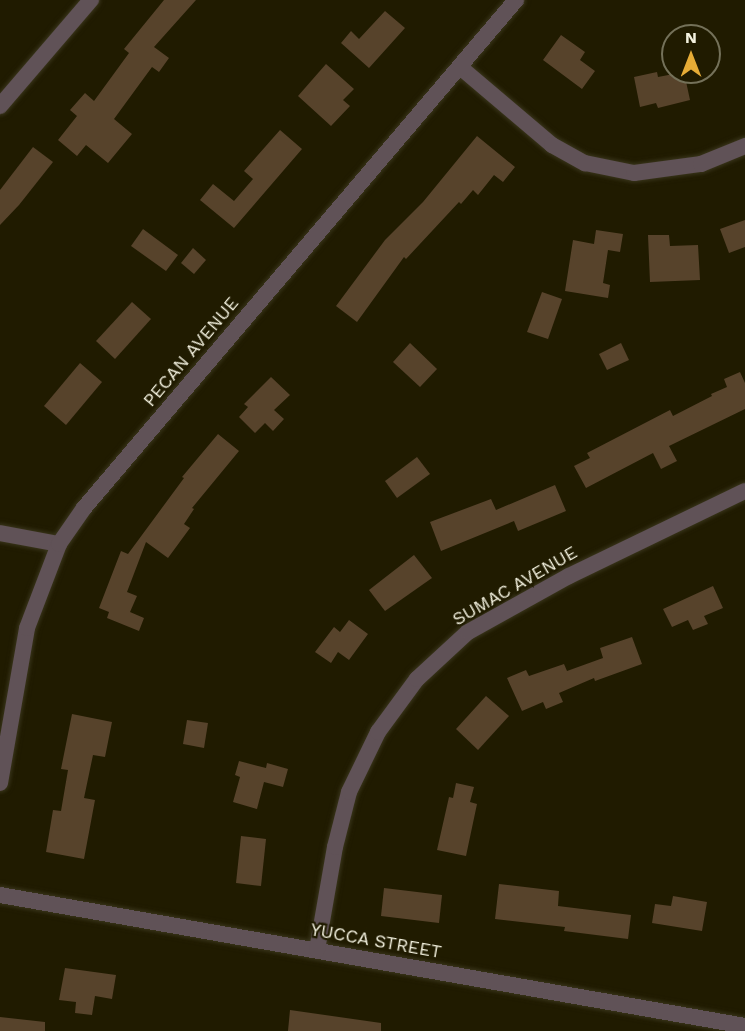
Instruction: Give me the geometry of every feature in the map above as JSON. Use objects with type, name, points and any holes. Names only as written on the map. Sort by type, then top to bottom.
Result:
[{"type":"street","points":[[0,106],[91,0]]},
{"type":"street","name":"PECAN AVENUE","points":[[0,783],[27,628],[59,544],[84,507],[516,0]]},
{"type":"street","points":[[460,67],[552,144],[585,163],[634,173],[701,164],[745,146]]},
{"type":"street","name":"SUMAC AVENUE","points":[[317,950],[335,847],[349,792],[378,732],[417,679],[468,632],[569,576],[745,491]]},
{"type":"street","points":[[0,533],[59,544]]},
{"type":"street","name":"YUCCA STREET","points":[[0,895],[745,1026]]},
{"type":"building","points":[[164,0],[196,0],[154,47],[169,58],[159,72],[152,67],[114,119],[132,134],[108,163],[86,145],[77,156],[58,140],[77,116],[70,110],[85,93],[94,101],[129,53],[124,49]]},
{"type":"building","points":[[385,11],[405,28],[369,68],[341,43],[351,31],[359,39]]},
{"type":"building","points":[[561,35],[585,52],[580,60],[595,71],[582,89],[543,60]]},
{"type":"building","points":[[326,64],[354,89],[343,100],[350,106],[331,126],[298,96]]},
{"type":"building","points":[[657,72],[658,77],[661,76],[661,84],[687,84],[690,100],[658,108],[656,103],[640,107],[634,77]]},
{"type":"building","points":[[280,130],[302,149],[234,228],[200,200],[213,184],[234,201],[253,179],[244,171]]},
{"type":"building","points":[[477,136],[515,167],[503,182],[494,175],[478,195],[473,190],[461,204],[459,202],[406,259],[404,257],[357,322],[336,306],[385,240],[423,202]]},
{"type":"building","points":[[33,147],[53,162],[0,225],[0,190]]},
{"type":"building","points":[[745,220],[745,247],[729,253],[720,229]]},
{"type":"building","points":[[143,229],[178,255],[166,271],[131,246]]},
{"type":"building","points":[[596,230],[623,234],[620,252],[608,250],[603,283],[610,285],[608,298],[565,291],[573,240],[594,244]]},
{"type":"building","points":[[648,235],[669,235],[670,246],[698,245],[700,280],[650,282]]},
{"type":"building","points":[[193,248],[206,260],[194,274],[181,263]]},
{"type":"building","points":[[542,292],[562,299],[548,339],[527,332]]},
{"type":"building","points":[[132,302],[151,319],[115,359],[96,341]]},
{"type":"building","points":[[410,343],[437,369],[420,387],[393,362]]},
{"type":"building","points":[[621,343],[629,360],[607,370],[599,354]]},
{"type":"building","points":[[80,363],[102,382],[66,425],[44,406]]},
{"type":"building","points":[[740,372],[745,383],[745,409],[669,446],[677,461],[661,469],[653,453],[586,488],[574,466],[590,458],[587,453],[670,410],[673,416],[712,396],[711,394],[727,387],[724,379]]},
{"type":"building","points":[[271,377],[290,395],[274,410],[284,419],[273,431],[265,423],[255,433],[239,417],[248,407],[244,404]]},
{"type":"building","points":[[218,434],[239,451],[192,508],[194,509],[184,524],[190,528],[168,558],[146,542],[127,592],[137,596],[130,612],[144,618],[139,631],[107,618],[109,612],[99,608],[121,551],[128,554],[184,478],[182,477]]},
{"type":"building","points":[[417,457],[430,474],[397,498],[385,481]]},
{"type":"building","points":[[555,485],[566,511],[518,531],[514,521],[441,551],[430,522],[491,499],[496,510]]},
{"type":"building","points":[[414,555],[432,578],[385,611],[369,590]]},
{"type":"building","points":[[713,586],[723,608],[704,616],[708,624],[693,630],[688,620],[672,627],[663,609]]},
{"type":"building","points":[[349,620],[368,634],[349,660],[338,652],[331,663],[315,652],[334,627],[340,632]]},
{"type":"building","points":[[632,637],[642,664],[595,681],[594,678],[559,693],[563,702],[546,709],[543,702],[522,711],[507,678],[526,670],[529,676],[564,664],[567,671],[603,658],[600,648]]},
{"type":"building","points":[[486,696],[509,716],[478,750],[456,729]]},
{"type":"building","points":[[72,714],[112,722],[105,757],[93,755],[84,798],[95,800],[84,859],[46,852],[53,810],[61,811],[68,770],[61,769]]},
{"type":"building","points":[[187,720],[208,723],[204,748],[183,744]]},
{"type":"building","points":[[239,761],[266,768],[267,763],[288,769],[283,787],[264,782],[257,809],[233,802],[240,777],[235,775]]},
{"type":"building","points":[[456,783],[474,787],[470,802],[477,804],[466,856],[437,850],[449,797],[453,798]]},
{"type":"building","points":[[241,836],[266,839],[261,886],[236,883]]},
{"type":"building","points":[[499,884],[559,891],[558,906],[631,915],[628,939],[564,931],[565,927],[495,919]]},
{"type":"building","points":[[384,888],[442,895],[439,923],[381,916]]},
{"type":"building","points":[[673,896],[707,902],[702,931],[652,923],[655,904],[671,906]]},
{"type":"building","points":[[65,968],[116,975],[112,999],[95,996],[92,1015],[75,1013],[76,1002],[59,1000]]},
{"type":"building","points":[[290,1010],[381,1023],[381,1031],[288,1031]]},
{"type":"building","points":[[0,1017],[45,1022],[45,1031],[0,1031]]}]
